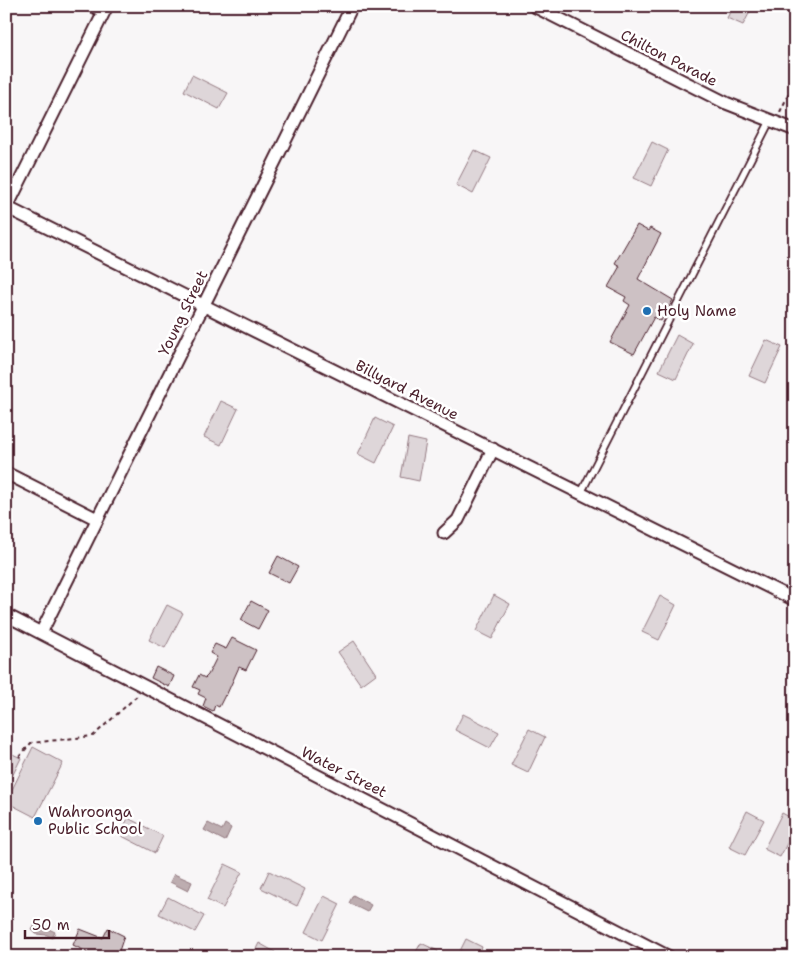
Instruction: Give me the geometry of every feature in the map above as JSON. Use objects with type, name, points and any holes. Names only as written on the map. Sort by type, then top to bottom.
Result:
[{"type":"street","points":[[7,207],[106,9],[93,6]]},
{"type":"street","name":"Young Street","points":[[41,633],[352,6]]},
{"type":"street","name":"Chilton Parade","points":[[534,6],[726,104],[773,120],[795,130]]},
{"type":"street","name":"Billyard Avenue","points":[[7,207],[795,600]]},
{"type":"street","points":[[444,533],[458,520],[493,449]]},
{"type":"street","points":[[6,473],[97,519]]},
{"type":"street","name":"Water Street","points":[[6,615],[669,957]]},
{"type":"lane","points":[[581,493],[773,120]]},
{"type":"path","points":[[773,120],[795,80]]},
{"type":"path","points":[[19,757],[31,743],[93,736],[138,694]]},
{"type":"shaded area","points":[[733,6],[753,6],[743,25],[727,18]]},
{"type":"shaded area","points":[[192,75],[228,93],[219,109],[184,91]]},
{"type":"shaded area","points":[[652,142],[668,150],[651,186],[634,178]]},
{"type":"shaded area","points":[[474,150],[491,158],[473,194],[456,185]]},
{"type":"shaded area","points":[[677,335],[693,344],[676,379],[659,371]]},
{"type":"shaded area","points":[[766,340],[782,347],[765,383],[749,376]]},
{"type":"shaded area","points":[[221,401],[238,409],[221,445],[204,437]]},
{"type":"shaded area","points":[[375,418],[393,427],[376,463],[358,454]]},
{"type":"shaded area","points":[[408,438],[426,442],[419,481],[401,477]]},
{"type":"shaded area","points":[[494,595],[510,604],[492,639],[476,631]]},
{"type":"shaded area","points":[[660,596],[676,605],[659,640],[642,632]]},
{"type":"shaded area","points":[[167,605],[183,613],[165,648],[149,640]]},
{"type":"shaded area","points":[[354,641],[376,674],[361,685],[338,652]]},
{"type":"shaded area","points":[[463,714],[499,732],[490,748],[455,730]]},
{"type":"shaded area","points":[[529,729],[545,737],[528,773],[511,765]]},
{"type":"shaded area","points":[[33,747],[63,763],[35,817],[6,802]]},
{"type":"shaded area","points":[[6,751],[21,758],[6,789]]},
{"type":"shaded area","points":[[747,811],[764,820],[745,855],[729,847]]},
{"type":"shaded area","points":[[782,813],[795,820],[795,828],[780,857],[764,849]]},
{"type":"shaded area","points":[[128,818],[163,836],[155,853],[120,835]]},
{"type":"shaded area","points":[[208,823],[222,830],[225,824],[231,828],[225,841],[204,830]]},
{"type":"shaded area","points":[[225,864],[242,872],[223,908],[207,900]]},
{"type":"shaded area","points":[[269,871],[305,889],[297,906],[261,888]]},
{"type":"shaded area","points":[[174,874],[192,882],[188,891],[170,882]]},
{"type":"shaded area","points":[[353,895],[371,905],[367,912],[349,903]]},
{"type":"shaded area","points":[[324,896],[340,904],[322,940],[306,932]]},
{"type":"shaded area","points":[[168,897],[204,916],[195,932],[159,914]]},
{"type":"shaded area","points":[[36,923],[55,932],[52,938],[47,935],[36,934],[32,930]]},
{"type":"shaded area","points":[[466,939],[482,947],[478,957],[457,957]]},
{"type":"shaded area","points":[[259,943],[275,952],[273,957],[252,957]]},
{"type":"shaded area","points":[[421,943],[438,951],[435,957],[413,957]]},
{"type":"building","points":[[637,225],[648,231],[650,228],[661,234],[638,279],[673,300],[661,321],[654,317],[634,354],[610,342],[630,305],[624,301],[626,297],[608,287],[620,266],[615,263]]},
{"type":"building","points":[[278,556],[298,567],[289,583],[269,573]]},
{"type":"building","points":[[251,601],[268,610],[258,629],[241,620]]},
{"type":"building","points":[[232,638],[256,650],[246,670],[239,667],[226,696],[219,707],[215,705],[213,711],[203,706],[206,698],[198,694],[200,690],[193,687],[199,675],[205,678],[208,675],[217,657],[210,653],[215,644],[226,649]]},
{"type":"building","points":[[156,667],[174,676],[169,687],[151,678]]},
{"type":"building","points":[[108,928],[124,936],[117,957],[85,957],[87,952],[73,945],[80,929],[103,938]]},
{"type":"place","name":"Holy Name","points":[[647,311]]},
{"type":"place","name":"Wahroonga Public School","points":[[38,821]]}]
